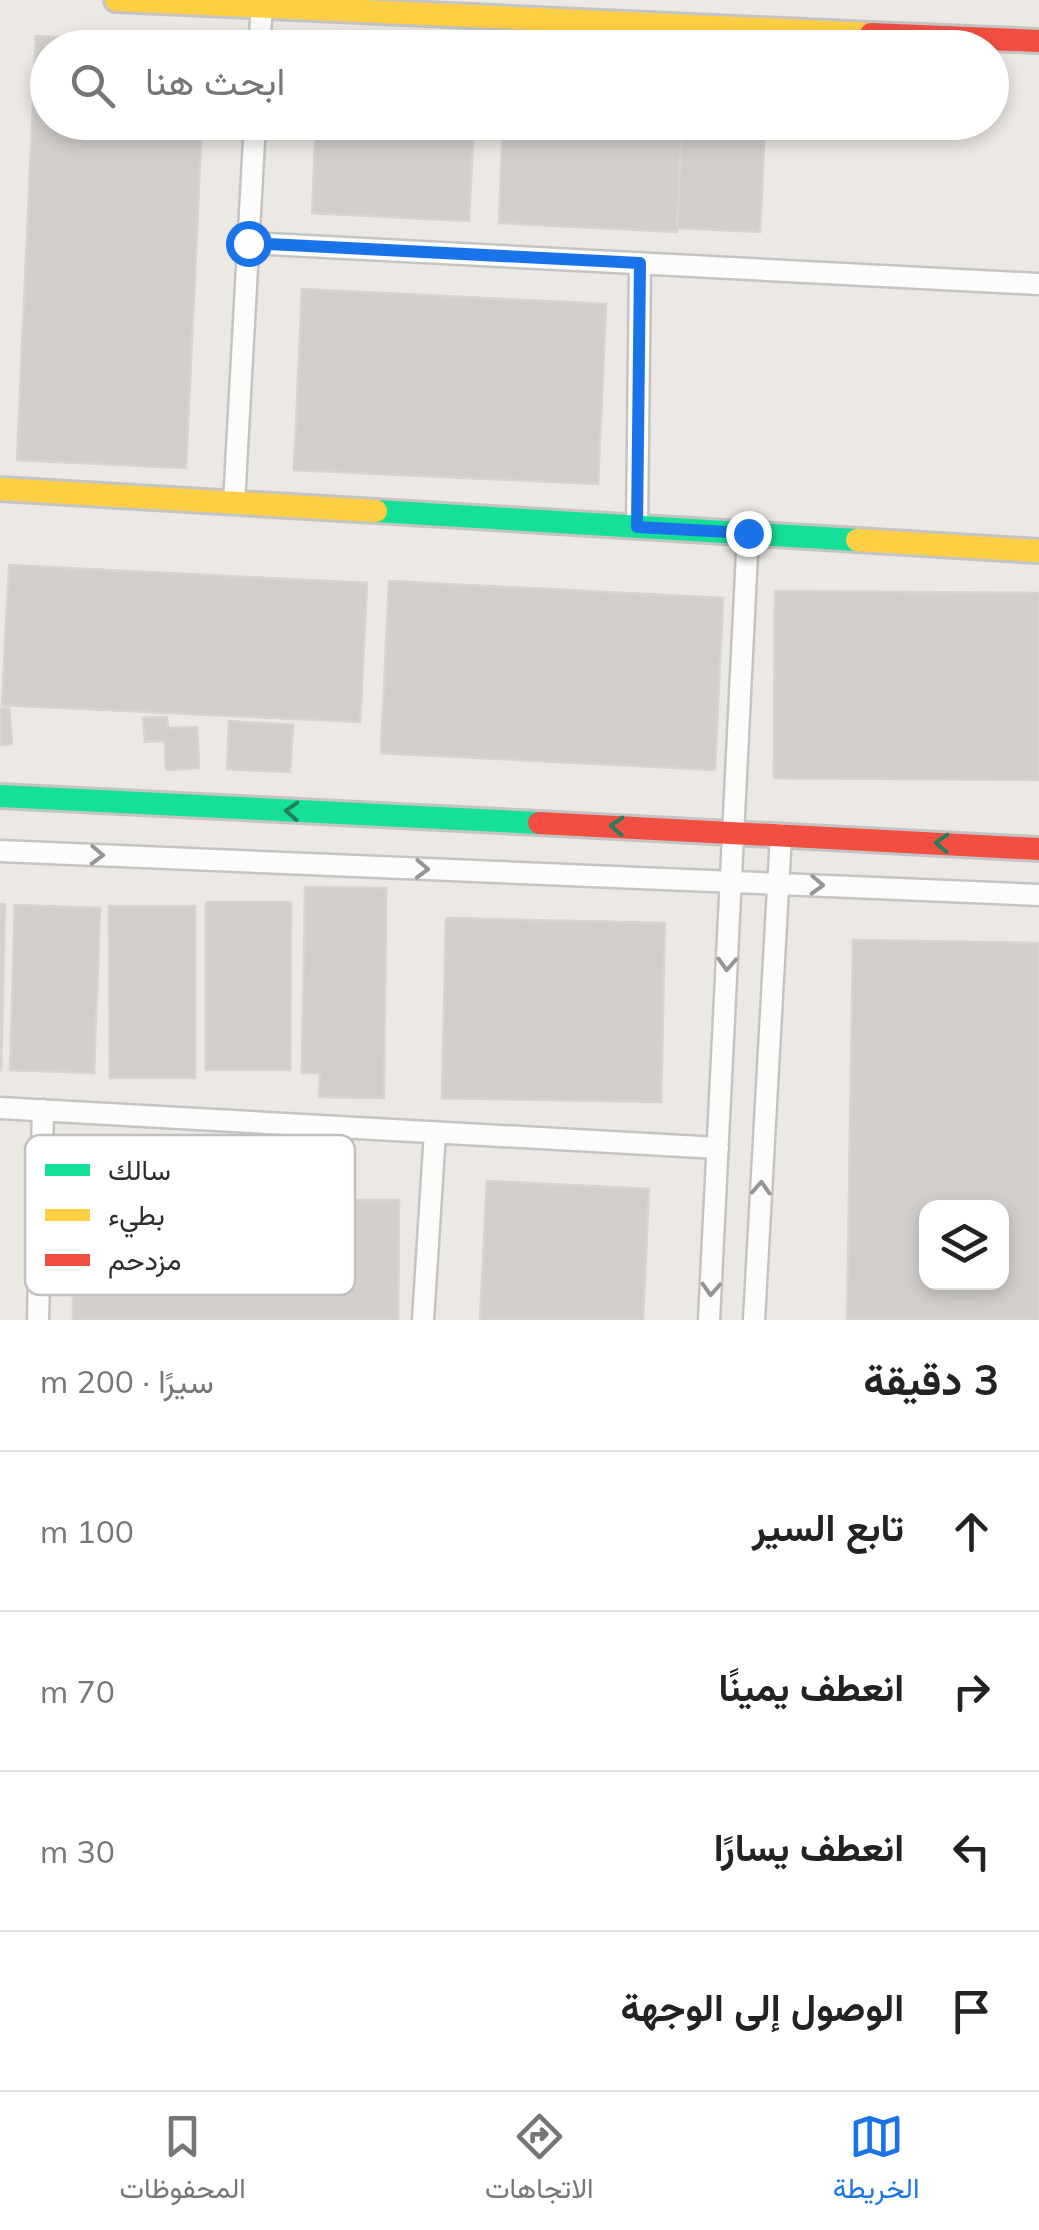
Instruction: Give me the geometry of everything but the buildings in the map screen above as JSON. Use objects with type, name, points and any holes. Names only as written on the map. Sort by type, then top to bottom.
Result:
[{"type":"street","points":[[116,0],[795,30]]},
{"type":"street","points":[[260,30],[262,6]]},
{"type":"street","points":[[1009,40],[1039,41]]},
{"type":"street","points":[[234,503],[254,140]]},
{"type":"street","points":[[248,243],[1039,284]]},
{"type":"street","points":[[637,527],[640,263]]},
{"type":"street","points":[[0,489],[1039,551]]},
{"type":"street","points":[[709,1320],[748,533]]},
{"type":"street","points":[[0,796],[1039,849]]},
{"type":"street","points":[[754,1320],[781,834]]},
{"type":"street","points":[[0,851],[1039,895]]},
{"type":"street","points":[[0,1108],[718,1148]]},
{"type":"street","points":[[42,1135],[43,1110]]},
{"type":"street","points":[[423,1320],[435,1132]]},
{"type":"street","points":[[38,1320],[39,1295]]},
{"type":"traffic: fast","points":[[376,511],[857,540]]},
{"type":"traffic: fast","points":[[0,796],[539,823]]},
{"type":"traffic: slow","points":[[116,0],[782,30]]},
{"type":"traffic: slow","points":[[0,489],[376,511]]},
{"type":"traffic: slow","points":[[857,540],[1039,551]]},
{"type":"traffic: jam","points":[[1009,40],[1039,41]]},
{"type":"traffic: jam","points":[[539,823],[1039,849]]},
{"type":"route","points":[[248,243],[640,263],[637,527],[748,533]]}]
